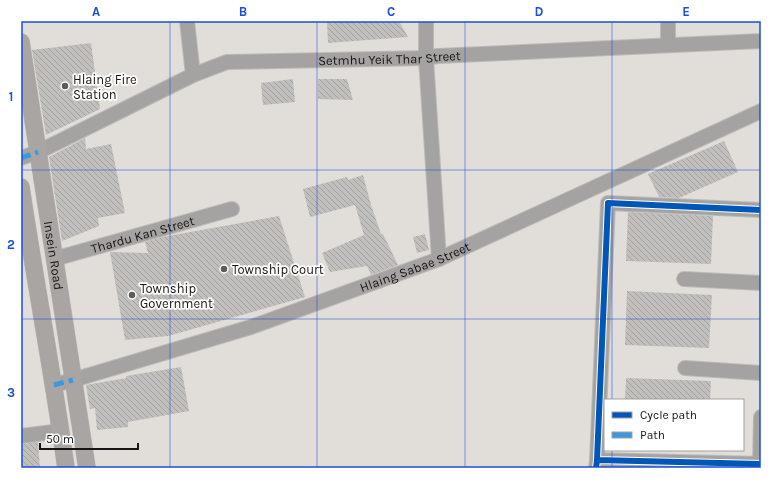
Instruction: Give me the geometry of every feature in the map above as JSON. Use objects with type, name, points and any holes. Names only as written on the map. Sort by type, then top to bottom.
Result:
[{"type":"main road","name":"Insein Road","points":[[21,42],[25,87],[38,152],[87,468]]},
{"type":"main road","name":"Insein Road","points":[[21,187],[25,241],[32,262],[54,384],[66,468]]},
{"type":"main road","points":[[32,262],[54,259]]},
{"type":"street","points":[[187,21],[193,76]]},
{"type":"street","points":[[426,21],[426,58],[439,259]]},
{"type":"street","points":[[668,21],[668,45]]},
{"type":"street","name":"Setmhu Yeik Thar Street","points":[[21,158],[38,152],[193,76],[227,62],[426,58],[438,56],[761,41]]},
{"type":"street","name":"Hlaing Sabae Street","points":[[54,384],[73,380],[251,327],[439,259],[761,111]]},
{"type":"street","points":[[761,210],[608,203],[596,464],[760,464],[761,417]]},
{"type":"street","name":"Thardu Kan Street","points":[[54,259],[232,208]]},
{"type":"street","points":[[684,279],[761,283]]},
{"type":"street","points":[[685,368],[761,373]]},
{"type":"street","points":[[21,436],[61,431]]},
{"type":"building","points":[[399,21],[408,37],[328,43],[327,22]]},
{"type":"building","points":[[91,43],[100,109],[46,135],[32,50]]},
{"type":"building","points":[[293,79],[295,102],[263,105],[261,83]]},
{"type":"building","points":[[318,79],[347,79],[353,100],[318,99]]},
{"type":"building","points":[[85,138],[86,149],[111,144],[125,213],[98,218],[99,226],[62,241],[49,157]]},
{"type":"building","points":[[724,141],[738,172],[679,198],[659,197],[648,174]]},
{"type":"building","points":[[363,175],[381,234],[383,234],[398,265],[371,275],[367,266],[330,272],[322,253],[364,235],[355,205],[310,217],[303,189],[347,177],[348,180]]},
{"type":"building","points":[[628,212],[713,216],[711,264],[626,261]]},
{"type":"building","name":"Township Court","points":[[279,216],[305,297],[168,336],[125,340],[110,252],[148,253],[145,242],[162,237]]},
{"type":"building","points":[[425,234],[429,250],[417,253],[413,237]]},
{"type":"building","points":[[627,291],[712,295],[709,348],[625,345]]},
{"type":"building","points":[[181,367],[189,411],[128,422],[128,427],[97,430],[95,408],[90,409],[86,385],[126,378],[126,376]]},
{"type":"building","points":[[626,378],[711,381],[710,399],[625,399]]},
{"type":"building","points":[[38,442],[40,468],[21,468],[21,444]]},
{"type":"marked path","points":[[21,158],[38,152]]},
{"type":"marked path","points":[[54,385],[73,380]]},
{"type":"cycle path","points":[[597,460],[608,203],[761,210]]},
{"type":"cycle path","points":[[596,468],[597,460],[761,464]]},
{"type":"place","name":"Hlaing Fire Station","points":[[65,86]]},
{"type":"place","name":"Township Court","points":[[224,269]]},
{"type":"place","name":"Township Government","points":[[132,295]]}]
